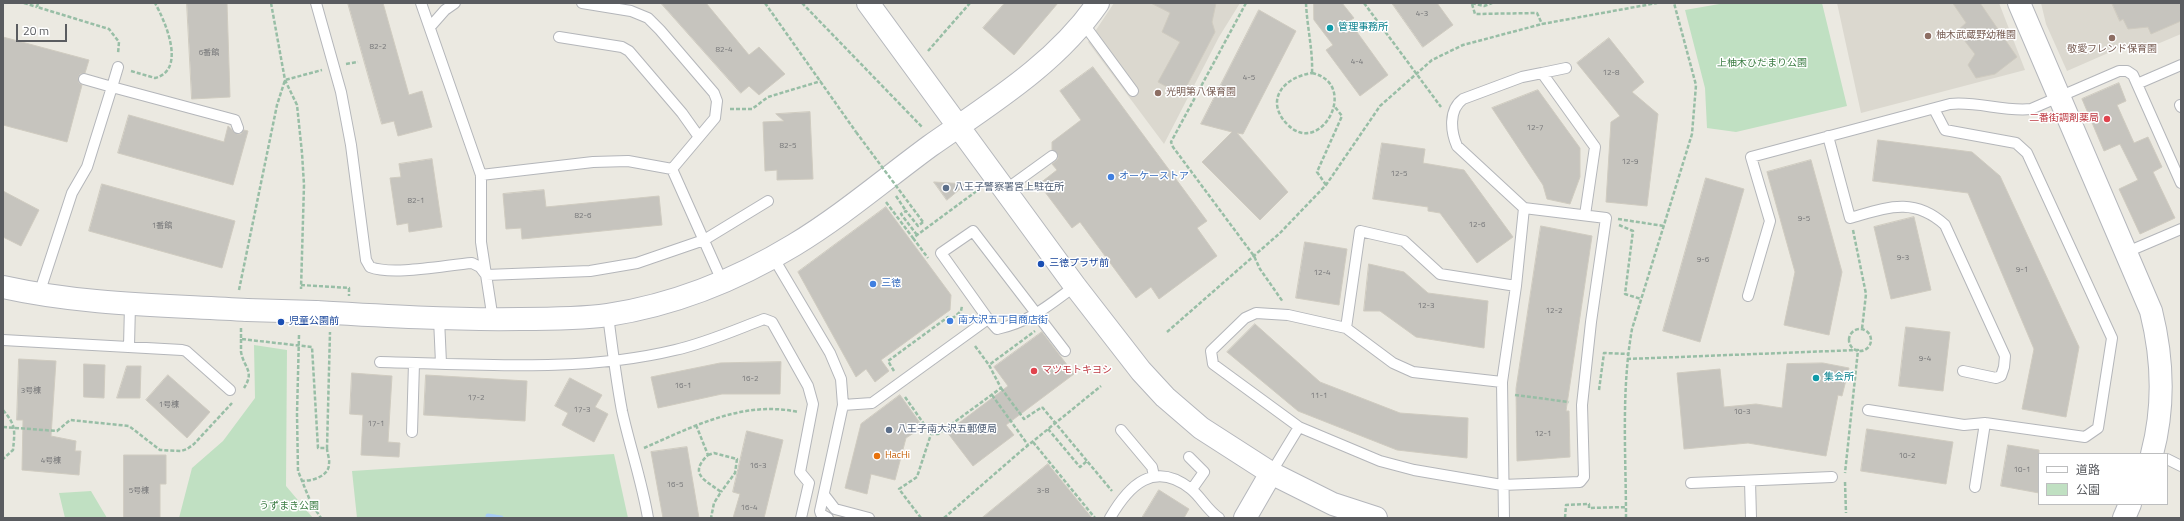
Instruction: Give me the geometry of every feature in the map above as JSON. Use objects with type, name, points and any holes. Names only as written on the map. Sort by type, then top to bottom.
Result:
[{"type":"street","points":[[868,3],[1075,286],[1141,371],[1165,397],[1201,428],[1271,473],[1333,504],[1376,518]]},
{"type":"street","points":[[3,287],[39,294],[130,305],[316,312],[439,319],[553,319],[608,315],[666,302],[722,281],[795,244],[958,127],[1045,62],[1067,42],[1098,3]]},
{"type":"street","points":[[2019,3],[2151,311],[2161,359],[2160,415],[2153,453]]},
{"type":"street","points":[[1245,518],[1271,473]]},
{"type":"street","points":[[2124,518],[2130,505]]},
{"type":"lane","points":[[316,3],[341,92],[351,145],[366,260],[370,267],[377,270],[410,270],[472,263],[480,267],[486,275]]},
{"type":"lane","points":[[422,3],[481,175],[481,242],[493,320]]},
{"type":"lane","points":[[430,27],[455,3]]},
{"type":"lane","points":[[582,3],[631,11],[648,18],[714,93],[717,110],[715,118],[699,137],[693,147],[672,169]]},
{"type":"lane","points":[[1083,23],[1133,91]]},
{"type":"lane","points":[[559,37],[622,47],[629,50],[682,113],[699,137]]},
{"type":"lane","points":[[2137,84],[2181,65]]},
{"type":"lane","points":[[39,294],[72,193],[87,167],[118,67]]},
{"type":"lane","points":[[1502,382],[1413,372],[1393,363],[1346,328],[1288,315],[1256,312],[1245,318],[1211,351],[1213,364],[1299,427],[1347,448],[1414,470],[1502,485],[1580,482],[1584,477],[1582,405],[1591,322],[1606,218],[1524,208],[1457,146],[1452,135],[1454,110],[1462,99],[1522,76],[1566,68]]},
{"type":"lane","points":[[1748,296],[1770,221],[1751,157],[1828,136],[1966,102],[2021,110],[2031,109],[2119,71],[2127,71],[2133,75],[2181,183]]},
{"type":"lane","points":[[1542,73],[1594,147],[1585,215]]},
{"type":"lane","points":[[84,80],[234,120],[238,128]]},
{"type":"lane","points":[[1868,410],[1964,425],[1985,423],[2085,437],[2098,428],[2112,338],[2027,153],[2016,143],[1945,130],[1934,109]]},
{"type":"lane","points":[[1828,136],[1850,218],[1900,206],[1928,212],[1945,225],[2005,356],[2001,376],[1996,378],[1963,371]]},
{"type":"lane","points":[[1005,190],[1052,156]]},
{"type":"lane","points":[[481,175],[593,162],[621,161],[672,169]]},
{"type":"lane","points":[[672,169],[722,281]]},
{"type":"lane","points":[[486,275],[590,272],[637,263],[704,240],[768,201]]},
{"type":"lane","points":[[1504,518],[1502,485],[1502,382],[1516,286],[1524,208]]},
{"type":"lane","points":[[2127,252],[2181,229]]},
{"type":"lane","points":[[1065,351],[1036,315],[973,231],[941,253],[988,319],[997,329],[1024,321],[1036,315],[1075,286]]},
{"type":"lane","points":[[1346,328],[1360,231],[1404,240],[1440,274],[1516,286]]},
{"type":"lane","points":[[772,257],[830,353],[841,379],[843,405],[826,483],[825,496],[820,511],[821,514],[828,518]]},
{"type":"lane","points":[[129,346],[130,305]]},
{"type":"lane","points":[[608,315],[622,411],[632,453],[642,482],[648,518]]},
{"type":"lane","points":[[380,362],[522,365],[614,361],[675,350],[714,339],[764,318],[772,322],[808,386],[813,404],[800,472],[808,483],[814,485],[826,483]]},
{"type":"lane","points":[[439,319],[441,363]]},
{"type":"lane","points":[[843,405],[872,403],[988,319]]},
{"type":"lane","points":[[3,340],[129,346],[186,351],[230,390]]},
{"type":"lane","points":[[412,432],[414,363]]},
{"type":"lane","points":[[1974,487],[1985,423]]},
{"type":"lane","points":[[1271,473],[1299,427]]},
{"type":"lane","points":[[1121,430],[1152,467],[1154,476]]},
{"type":"lane","points":[[1189,457],[1204,472],[1192,489]]},
{"type":"lane","points":[[2168,460],[2181,466]]},
{"type":"lane","points":[[1110,518],[1120,500],[1134,485],[1154,476],[1176,479],[1192,489],[1219,518]]},
{"type":"lane","points":[[1691,483],[1832,477]]},
{"type":"lane","points":[[1750,480],[1750,518]]},
{"type":"lane","points":[[800,518],[808,483]]},
{"type":"lane","points":[[825,496],[835,509],[869,518]]},
{"type":"path","points":[[24,3],[38,5],[109,29],[119,42],[118,67],[155,78],[166,73],[170,65],[171,44],[164,21],[155,3]]},
{"type":"path","points":[[271,3],[285,80],[296,105],[302,153],[304,185],[301,287],[349,288]]},
{"type":"path","points":[[765,3],[856,132],[923,222],[918,226],[892,192]]},
{"type":"path","points":[[802,3],[922,127]]},
{"type":"path","points":[[928,51],[970,3]]},
{"type":"path","points":[[1246,3],[1171,142],[1173,147],[1254,256],[1260,269],[1282,298]]},
{"type":"path","points":[[1306,3],[1308,34],[1312,57],[1312,73]]},
{"type":"path","points":[[1364,3],[1441,107]]},
{"type":"path","points":[[1492,3],[1484,6],[1472,3],[1475,14],[1537,13],[1542,24]]},
{"type":"path","points":[[1167,332],[1280,233],[1326,185],[1380,106],[1416,72],[1432,60],[1463,45],[1542,24],[1657,3]]},
{"type":"path","points":[[1626,518],[1627,358],[1632,329],[1692,134],[1696,85],[1674,3]]},
{"type":"path","points":[[285,80],[325,69]]},
{"type":"path","points":[[1326,185],[1317,172],[1342,116],[1335,107],[1331,88],[1321,77],[1312,73],[1295,78],[1283,87],[1278,95],[1277,103],[1280,115],[1294,131],[1308,132],[1324,125],[1331,118],[1335,107]]},
{"type":"path","points":[[242,391],[249,380],[248,367],[242,353],[242,309],[277,105],[285,80]]},
{"type":"path","points":[[717,110],[752,109],[768,97],[821,81]]},
{"type":"path","points":[[883,198],[913,238],[978,190]]},
{"type":"path","points":[[906,211],[901,214],[917,235]]},
{"type":"path","points":[[1850,218],[1866,294],[1862,329]]},
{"type":"path","points":[[1617,219],[1621,228],[1633,231],[1625,294],[1641,299]]},
{"type":"path","points":[[1628,220],[1664,226]]},
{"type":"path","points":[[894,372],[888,361],[948,317],[953,318]]},
{"type":"path","points":[[989,365],[1038,329]]},
{"type":"path","points":[[1627,358],[1863,350],[1871,344],[1869,334],[1862,329],[1854,330],[1850,338],[1852,346],[1858,350]]},
{"type":"path","points":[[302,481],[313,480],[327,470],[329,464],[327,448],[330,330]]},
{"type":"path","points":[[299,335],[298,471],[311,504],[321,518]]},
{"type":"path","points":[[241,339],[312,347],[318,448],[327,448]]},
{"type":"path","points":[[975,346],[989,365],[1001,388],[1024,419],[1042,407],[1108,486]]},
{"type":"path","points":[[1846,513],[1844,478],[1858,350]]},
{"type":"path","points":[[1598,394],[1604,353],[1628,354]]},
{"type":"path","points":[[944,518],[1028,445],[1101,386]]},
{"type":"path","points":[[931,434],[938,434],[1001,388]]},
{"type":"path","points":[[909,391],[904,398],[931,434]]},
{"type":"path","points":[[1502,394],[1562,402]]},
{"type":"path","points":[[992,395],[1028,445]]},
{"type":"path","points":[[3,427],[57,431],[70,420],[129,426],[160,450],[180,451],[187,449],[194,444],[233,401]]},
{"type":"path","points":[[632,453],[696,425],[746,411],[765,409],[795,411]]},
{"type":"path","points":[[3,410],[12,420],[15,429],[13,450],[3,459]]},
{"type":"path","points":[[696,425],[708,455]]},
{"type":"path","points":[[1048,429],[1080,467],[1087,461]]},
{"type":"path","points":[[920,518],[900,489],[917,477],[931,434]]},
{"type":"path","points":[[1033,442],[1079,496],[1095,518]]},
{"type":"path","points":[[711,518],[714,503],[735,473],[737,459],[714,453],[708,455],[699,467],[698,474],[702,479],[721,492]]},
{"type":"path","points":[[1566,518],[1566,504],[1589,504],[1589,508],[1626,507]]},
{"type":"shaded area","name":"光明第八保育園","points":[[1114,3],[1240,3],[1219,37],[1164,144],[1088,42]]},
{"type":"shaded area","name":"柚木武蔵野幼稚園","points":[[1837,3],[1999,3],[2025,70],[1861,113]]},
{"type":"shaded area","name":"敬愛フレンド保育園","points":[[2041,3],[2181,3],[2181,34],[2136,53],[2131,43],[2067,71],[2046,24]]},
{"type":"green space","name":"上柚木ひだまり公園","points":[[1725,3],[1822,3],[1847,106],[1736,132],[1707,128],[1705,88],[1685,10]]},
{"type":"green space","name":"うずまき公園","points":[[254,345],[287,350],[286,486],[313,518],[179,518],[192,468],[223,441],[255,398]]},
{"type":"green space","points":[[614,454],[628,518],[357,518],[352,471]]},
{"type":"green space","points":[[91,491],[107,518],[65,518],[59,493]]},
{"type":"building","points":[[187,3],[227,3],[230,97],[192,99]]},
{"type":"building","points":[[348,3],[383,3],[409,95],[422,91],[432,127],[398,136],[394,121],[382,124]]},
{"type":"building","points":[[661,3],[706,3],[749,55],[759,47],[785,74],[759,95],[749,86],[741,93]]},
{"type":"building","points":[[1005,3],[1058,3],[1014,55],[983,28]]},
{"type":"building","points":[[1151,3],[1216,3],[1212,22],[1215,32],[1182,95],[1158,82],[1180,42],[1162,32],[1170,13]]},
{"type":"building","points":[[1314,3],[1342,3],[1354,18],[1349,21],[1388,75],[1360,96],[1326,50],[1333,45],[1314,20]]},
{"type":"building","points":[[1392,3],[1437,3],[1453,25],[1423,47]]},
{"type":"building","points":[[1953,3],[1980,3],[2017,57],[1995,74],[1976,78],[1968,65],[1975,54],[1957,31],[1966,23]]},
{"type":"building","points":[[2112,3],[2181,3],[2181,21],[2151,34],[2148,27],[2128,29],[2123,19],[2120,21]]},
{"type":"building","points":[[1259,10],[1296,31],[1243,134],[1237,133],[1288,192],[1260,220],[1202,162],[1232,132],[1201,124]]},
{"type":"building","points":[[3,37],[89,60],[85,73],[80,74],[78,78],[79,83],[82,85],[67,142],[3,125]]},
{"type":"building","points":[[1609,38],[1644,82],[1632,92],[1658,114],[1647,206],[1606,202],[1611,122],[1620,116],[1577,63]]},
{"type":"building","name":"オーケーストア","points":[[1093,67],[1207,221],[1197,228],[1217,256],[1159,299],[1151,287],[1136,298],[1080,222],[1072,228],[1039,184],[1057,170],[1052,164],[1058,159],[1058,155],[1052,150],[1052,142],[1081,120],[1060,91]]},
{"type":"building","points":[[2119,83],[2126,101],[2117,105],[2134,143],[2148,137],[2162,167],[2153,172],[2175,218],[2140,234],[2119,189],[2138,180],[2120,144],[2104,151],[2082,99]]},
{"type":"building","points":[[1538,90],[1580,148],[1580,177],[1570,204],[1547,199],[1543,185],[1492,108]]},
{"type":"building","points":[[810,112],[813,179],[777,180],[777,170],[765,171],[763,122],[784,121],[776,114]]},
{"type":"building","points":[[129,115],[224,142],[228,126],[237,134],[241,134],[244,130],[248,131],[233,185],[118,153]]},
{"type":"building","points":[[1878,140],[1972,152],[2000,176],[2079,347],[2066,417],[2022,409],[2034,349],[1968,193],[1873,181]]},
{"type":"building","points":[[1382,143],[1425,149],[1423,163],[1464,170],[1513,237],[1477,263],[1440,213],[1428,211],[1428,207],[1373,199]]},
{"type":"building","points":[[432,159],[442,227],[409,232],[408,223],[397,225],[390,178],[401,177],[399,164]]},
{"type":"building","points":[[1811,160],[1842,272],[1829,335],[1784,325],[1795,272],[1767,172]]},
{"type":"building","points":[[1706,178],[1744,189],[1700,342],[1663,331]]},
{"type":"building","points":[[934,182],[966,184],[947,200]]},
{"type":"building","points":[[102,184],[235,221],[222,268],[89,231]]},
{"type":"building","points":[[544,190],[546,207],[659,196],[662,225],[522,239],[521,228],[506,229],[503,194]]},
{"type":"building","points":[[3,191],[39,210],[21,246],[3,237]]},
{"type":"building","name":"三徳","points":[[886,207],[951,295],[950,310],[881,360],[889,371],[875,382],[866,369],[856,377],[798,272]]},
{"type":"building","points":[[1914,217],[1931,290],[1891,299],[1874,227]]},
{"type":"building","points":[[1541,226],[1592,236],[1566,411],[1569,411],[1570,457],[1517,461],[1516,389]]},
{"type":"building","points":[[1305,242],[1347,249],[1339,305],[1296,298]]},
{"type":"building","points":[[1369,264],[1404,272],[1428,293],[1488,301],[1484,348],[1416,337],[1380,311],[1364,311]]},
{"type":"building","points":[[1255,324],[1320,382],[1400,413],[1468,418],[1467,458],[1397,450],[1298,411],[1227,352]]},
{"type":"building","points":[[1906,327],[1950,332],[1943,391],[1899,386]]},
{"type":"building","points":[[1042,332],[1074,374],[1006,425],[1014,435],[973,466],[947,432],[1008,386],[994,367]]},
{"type":"building","points":[[19,359],[56,361],[51,436],[76,441],[75,451],[81,451],[79,475],[22,470],[23,420],[17,420]]},
{"type":"building","points":[[781,362],[780,394],[722,394],[658,408],[651,377],[720,363]]},
{"type":"building","points":[[1823,363],[1849,368],[1842,396],[1838,395],[1826,456],[1748,443],[1684,449],[1677,373],[1720,369],[1724,407],[1756,404],[1782,408],[1787,364]]},
{"type":"building","points":[[84,364],[105,365],[104,398],[84,397]]},
{"type":"building","points":[[127,366],[141,366],[140,398],[117,398]]},
{"type":"building","points":[[352,373],[392,376],[388,442],[400,443],[399,457],[361,455],[363,415],[350,414]]},
{"type":"building","points":[[168,375],[210,412],[187,438],[146,400]]},
{"type":"building","points":[[426,375],[527,381],[525,421],[424,415]]},
{"type":"building","points":[[570,378],[602,395],[595,407],[608,414],[594,442],[562,425],[568,413],[555,406]]},
{"type":"building","name":"HacHi","points":[[900,395],[923,427],[906,438],[895,480],[871,474],[867,494],[845,488],[861,424]]},
{"type":"building","points":[[1867,429],[1953,442],[1946,484],[1861,471]]},
{"type":"building","points":[[747,431],[783,440],[764,518],[733,518],[740,494],[733,492]]},
{"type":"building","points":[[2008,445],[2039,450],[2038,493],[2001,486]]},
{"type":"building","points":[[687,447],[699,518],[663,518],[651,452]]},
{"type":"building","points":[[124,455],[166,455],[166,484],[160,484],[160,518],[124,518]]},
{"type":"building","points":[[1048,464],[1092,518],[982,518]]},
{"type":"building","points":[[1159,490],[1189,509],[1184,518],[1142,518]]},
{"type":"waterway","points":[[488,516],[501,518]]},
{"type":"place","name":"管理事務所","points":[[1330,28]]},
{"type":"place","name":"柚木武蔵野幼稚園","points":[[1928,36]]},
{"type":"place","name":"敬愛フレンド保育園","points":[[2112,38]]},
{"type":"place","name":"光明第八保育園","points":[[1158,93]]},
{"type":"place","name":"二番街調剤薬局","points":[[2107,119]]},
{"type":"place","name":"オーケーストア","points":[[1111,177]]},
{"type":"place","name":"八王子警察署宮上駐在所","points":[[946,188]]},
{"type":"place","name":"三徳プラザ前","points":[[1041,264]]},
{"type":"place","name":"三徳","points":[[873,284]]},
{"type":"place","name":"南大沢五丁目商店街","points":[[950,321]]},
{"type":"place","name":"児童公園前","points":[[281,322]]},
{"type":"place","name":"マツモトキヨシ","points":[[1034,371]]},
{"type":"place","name":"集会所","points":[[1816,378]]},
{"type":"place","name":"八王子南大沢五郵便局","points":[[889,430]]},
{"type":"place","name":"HacHi","points":[[877,456]]}]
